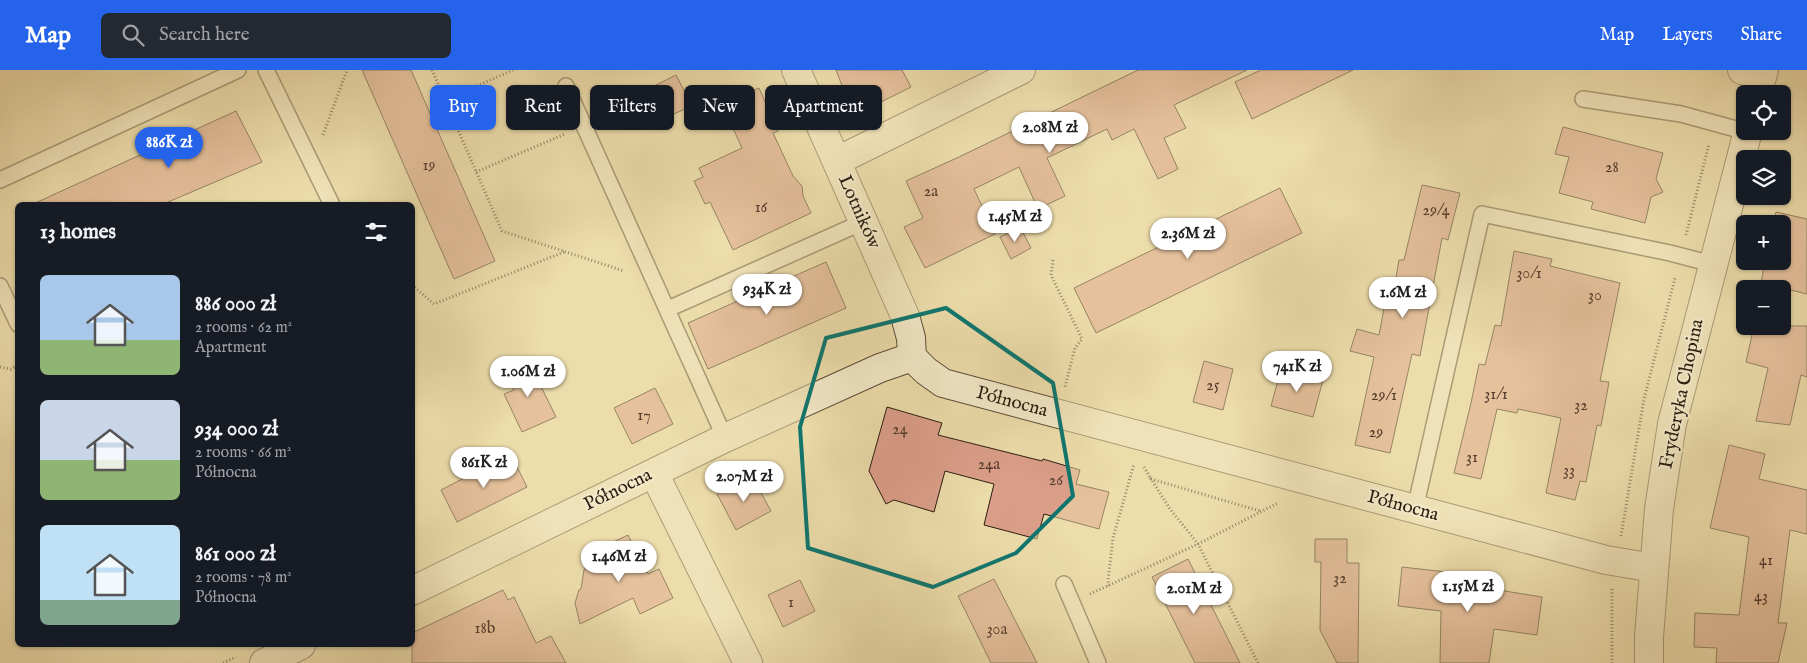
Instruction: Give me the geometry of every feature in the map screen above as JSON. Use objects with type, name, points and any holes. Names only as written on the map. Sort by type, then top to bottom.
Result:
[{"type":"street","name":"Lotników","points":[[796,70],[905,316],[911,338],[912,356]]},
{"type":"street","points":[[837,161],[1021,70]]},
{"type":"street","name":"Fryderyka Chopina","points":[[1649,663],[1659,509],[1672,424],[1745,140]]},
{"type":"street","name":"Północna","points":[[415,590],[725,438],[880,368],[912,356],[926,371],[943,383],[1606,560],[1654,568]]},
{"type":"street","points":[[654,473],[748,663]]},
{"type":"street","points":[[264,663],[297,647]]},
{"type":"lane","points":[[0,180],[238,70]]},
{"type":"lane","points":[[266,70],[331,202]]},
{"type":"lane","points":[[1583,99],[1681,114],[1736,129]]},
{"type":"lane","points":[[580,117],[725,438]]},
{"type":"lane","points":[[1415,510],[1482,214],[1670,253],[1712,264]]},
{"type":"lane","points":[[668,309],[863,222]]},
{"type":"lane","points":[[0,286],[15,318]]},
{"type":"lane","points":[[1064,584],[1098,663]]},
{"type":"path","points":[[312,164],[347,70]]},
{"type":"path","points":[[432,70],[438,85]]},
{"type":"path","points":[[479,85],[513,70]]},
{"type":"path","points":[[476,172],[584,126]]},
{"type":"path","points":[[458,130],[502,231],[625,271]]},
{"type":"path","points":[[415,288],[434,304],[564,252]]},
{"type":"path","points":[[1053,260],[1051,275],[1082,339],[1076,348],[1064,389]]},
{"type":"path","points":[[0,367],[11,369],[15,367]]},
{"type":"path","points":[[1109,586],[1113,538],[1134,463]]},
{"type":"path","points":[[1258,663],[1198,544],[1170,509],[1151,479],[1262,511]]},
{"type":"path","points":[[1072,602],[1198,544],[1286,499]]},
{"type":"highlighted area","points":[[946,308],[1053,383],[1073,496],[1016,553],[933,587],[808,548],[800,427],[826,338]]},
{"type":"building","points":[[362,70],[411,70],[430,113],[430,130],[437,130],[495,261],[454,279]]},
{"type":"building","points":[[836,70],[902,70],[911,87],[882,102],[882,85],[842,85]]},
{"type":"building","points":[[1138,70],[1247,70],[1174,105],[1186,128],[1164,138],[1178,169],[1158,179],[1134,129],[1112,140],[1107,129],[1047,158],[1065,196],[1038,209],[1019,167],[974,189],[995,234],[925,268],[904,227],[923,218],[906,181]]},
{"type":"building","points":[[1261,70],[1353,70],[1252,119],[1235,82]]},
{"type":"building","points":[[676,75],[684,90],[684,109],[674,114],[674,85],[656,85]]},
{"type":"building","points":[[759,88],[765,102],[765,130],[778,130],[773,133],[793,176],[802,186],[803,196],[811,213],[733,250],[710,202],[705,204],[694,181],[703,177],[699,168],[742,148],[734,130],[755,130],[755,90]]},
{"type":"building","points":[[236,111],[262,162],[168,202],[38,202]]},
{"type":"building","points":[[1563,127],[1663,153],[1656,179],[1663,192],[1651,197],[1645,223],[1591,209],[1593,202],[1559,193],[1569,157],[1555,154]]},
{"type":"building","points":[[1422,185],[1460,193],[1448,240],[1442,238],[1420,356],[1412,354],[1390,453],[1355,445],[1374,357],[1350,351],[1357,329],[1379,335],[1389,282],[1395,283],[1399,260],[1404,260]]},
{"type":"building","points":[[1280,188],[1302,233],[1096,333],[1074,288]]},
{"type":"building","points":[[1776,212],[1789,215],[1775,215]]},
{"type":"building","points":[[1791,215],[1807,219],[1807,294],[1791,290],[1791,280],[1762,280],[1763,270],[1791,270]]},
{"type":"building","points":[[1020,227],[1031,248],[1011,259],[1000,237]]},
{"type":"building","points":[[1514,251],[1552,259],[1550,266],[1620,283],[1600,381],[1609,382],[1601,426],[1597,425],[1586,482],[1580,481],[1575,500],[1546,493],[1561,418],[1518,409],[1517,413],[1497,409],[1481,479],[1454,473],[1479,364],[1485,365],[1495,325],[1501,326]]},
{"type":"building","points":[[826,262],[846,308],[708,369],[688,323]]},
{"type":"building","points":[[1791,326],[1807,326],[1807,377],[1801,375],[1790,425],[1756,421],[1768,368],[1746,362],[1752,335],[1791,335]]},
{"type":"building","points":[[528,360],[556,417],[522,432],[504,394],[514,390],[505,371]]},
{"type":"building","points":[[1204,361],[1233,369],[1223,410],[1193,402]]},
{"type":"building","points":[[1281,369],[1323,380],[1313,417],[1271,406]]},
{"type":"building","points":[[655,388],[673,424],[632,444],[614,408]]},
{"type":"building","points":[[887,407],[942,423],[938,435],[1042,461],[1043,459],[1080,470],[1076,484],[1109,492],[1099,529],[1044,514],[1037,539],[984,525],[994,484],[945,471],[934,512],[894,500],[886,504],[869,471]]},
{"type":"building","points":[[1729,445],[1765,454],[1759,479],[1807,490],[1807,534],[1790,530],[1778,623],[1787,623],[1778,663],[1716,663],[1717,648],[1694,647],[1695,613],[1739,615],[1749,537],[1710,528]]},
{"type":"building","points":[[512,457],[527,487],[457,522],[441,490],[476,472],[477,475]]},
{"type":"building","points":[[751,475],[771,511],[736,530],[717,494]]},
{"type":"building","points":[[628,535],[648,574],[659,569],[673,598],[640,614],[633,598],[580,624],[575,603],[581,589],[584,570],[591,559],[609,551],[607,545]]},
{"type":"building","points":[[1315,539],[1347,539],[1347,563],[1359,563],[1358,663],[1337,663],[1320,630],[1321,562],[1315,562]]},
{"type":"building","points":[[1188,559],[1240,663],[1195,663],[1152,577]]},
{"type":"building","points":[[1402,567],[1447,572],[1446,582],[1486,586],[1486,588],[1542,597],[1537,635],[1494,629],[1489,663],[1440,663],[1441,611],[1398,606]]},
{"type":"building","points":[[994,579],[1037,663],[991,663],[958,596]]},
{"type":"building","points":[[800,580],[815,611],[783,627],[768,595]]},
{"type":"building","points":[[503,590],[508,600],[514,597],[536,643],[551,636],[566,663],[412,663],[412,647],[415,647],[415,632]]}]
